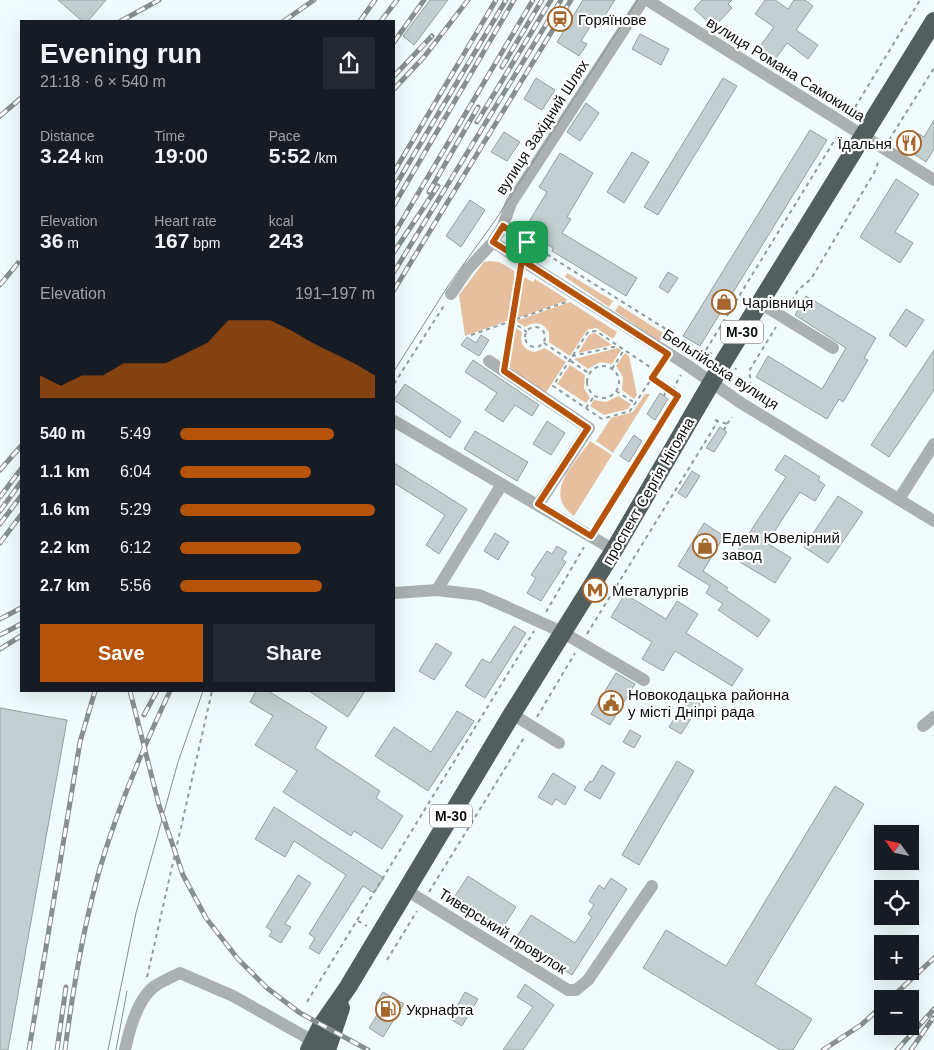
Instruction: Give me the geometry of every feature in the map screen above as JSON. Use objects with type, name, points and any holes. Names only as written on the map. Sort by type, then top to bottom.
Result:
[{"type":"highway","name":"проспект Сергія Нігояна","points":[[323,1048],[348,987],[512,714],[614,550],[712,383],[934,22]]},
{"type":"street","name":"вулиця Романа Самокиша","points":[[645,0],[934,180]]},
{"type":"street","name":"вулиця Західний Шлях","points":[[451,294],[468,269],[493,242],[503,226],[511,203],[645,0]]},
{"type":"street","name":"Бельгійська вулиця","points":[[493,242],[581,297],[741,403],[934,521]]},
{"type":"street","points":[[760,304],[833,348]]},
{"type":"street","points":[[489,361],[588,428],[538,504]]},
{"type":"street","points":[[395,423],[538,504],[614,550]]},
{"type":"street","points":[[899,499],[934,444]]},
{"type":"street","points":[[437,590],[502,484]]},
{"type":"street","points":[[395,593],[437,590],[479,595],[562,632],[644,680]]},
{"type":"street","points":[[512,714],[559,743]]},
{"type":"street","points":[[923,726],[934,717]]},
{"type":"street","name":"Тиверський провулок","points":[[406,890],[568,990],[576,990],[588,980],[652,886]]},
{"type":"street","points":[[125,1050],[129,1031],[141,1004],[154,987],[180,973],[233,996],[323,1048]]},
{"type":"path","points":[[706,350],[920,0]]},
{"type":"path","points":[[745,395],[751,382],[749,371],[798,290],[811,279],[874,173],[883,149],[934,68]]},
{"type":"path","points":[[503,226],[699,350]]},
{"type":"path","points":[[504,371],[522,260]]},
{"type":"path","points":[[395,382],[451,294]]},
{"type":"path","points":[[471,336],[581,297]]},
{"type":"path","points":[[511,321],[527,332]]},
{"type":"path","points":[[532,328],[540,329],[545,337],[543,343],[538,346],[531,346],[526,342],[527,332],[532,328]]},
{"type":"path","points":[[656,371],[596,331],[588,332],[553,386],[602,419],[630,411],[668,354]]},
{"type":"path","points":[[543,343],[590,374]]},
{"type":"path","points":[[572,356],[619,346]]},
{"type":"path","points":[[612,369],[624,350]]},
{"type":"path","points":[[695,352],[706,350],[712,354]]},
{"type":"path","points":[[600,366],[612,369],[619,380],[616,391],[608,397],[595,395],[588,386],[590,374],[600,366]]},
{"type":"path","points":[[732,377],[737,369],[734,367]]},
{"type":"path","points":[[671,390],[682,373]]},
{"type":"path","points":[[652,378],[667,387],[682,400]]},
{"type":"path","points":[[664,396],[667,387]]},
{"type":"path","points":[[616,391],[636,403]]},
{"type":"path","points":[[586,408],[595,395]]},
{"type":"path","points":[[307,1002],[678,396]]},
{"type":"path","points":[[724,430],[732,417]]},
{"type":"path","points":[[387,960],[716,421],[727,424]]},
{"type":"path","points":[[141,1004],[212,692]]},
{"type":"shaded area","points":[[484,262],[499,262],[514,271],[515,280],[509,320],[465,336],[459,295]]},
{"type":"shaded area","points":[[567,273],[613,301],[609,307],[565,277]]},
{"type":"shaded area","points":[[524,277],[533,282],[535,279],[568,300],[515,319],[520,281]]},
{"type":"shaded area","points":[[570,302],[617,332],[613,339],[596,328],[587,330],[570,356],[549,342],[549,332],[544,326],[535,323],[525,327],[516,321]]},
{"type":"shaded area","points":[[619,305],[671,338],[668,343],[662,339],[659,341],[615,311]]},
{"type":"shaded area","points":[[513,326],[522,332],[522,343],[528,350],[535,352],[545,348],[566,362],[545,394],[512,373],[508,359]]},
{"type":"shaded area","points":[[595,333],[612,345],[578,353],[589,335]]},
{"type":"shaded area","points":[[618,348],[621,350],[612,364],[600,362],[588,369],[574,359]]},
{"type":"shaded area","points":[[625,353],[629,356],[637,395],[634,399],[622,390],[623,377],[616,366]]},
{"type":"shaded area","points":[[570,365],[585,375],[584,388],[590,398],[586,403],[557,384]]},
{"type":"shaded area","points":[[645,394],[650,394],[613,453],[596,441],[611,418],[633,412]]},
{"type":"shaded area","points":[[618,396],[631,404],[628,409],[604,415],[590,406],[594,400],[606,402]]},
{"type":"shaded area","points":[[590,441],[612,455],[574,516],[565,507],[561,498],[561,488],[569,469]]},
{"type":"building","points":[[58,0],[106,0],[89,20],[81,20]]},
{"type":"building","points":[[430,0],[448,0],[414,45],[403,36]]},
{"type":"building","points":[[583,0],[615,0],[602,20],[597,16],[581,41],[587,44],[579,56],[557,42]]},
{"type":"building","points":[[702,0],[732,0],[728,4],[732,8],[714,27],[694,9]]},
{"type":"building","points":[[765,0],[775,0],[788,9],[794,0],[805,0],[813,6],[796,30],[818,45],[808,59],[787,43],[774,61],[758,49],[774,27],[755,14]]},
{"type":"building","points":[[640,34],[669,49],[661,65],[632,49]]},
{"type":"building","points":[[536,78],[555,90],[542,110],[524,99]]},
{"type":"building","points":[[723,78],[737,86],[658,215],[644,207]]},
{"type":"building","points":[[586,103],[599,113],[580,141],[567,132]]},
{"type":"building","points":[[934,120],[934,149],[926,162],[902,146],[912,130],[924,137]]},
{"type":"building","points":[[810,130],[827,140],[700,346],[683,336]]},
{"type":"building","points":[[504,132],[520,142],[507,161],[491,152]]},
{"type":"building","points":[[632,152],[649,162],[624,203],[607,192]]},
{"type":"building","points":[[560,153],[593,173],[567,217],[571,219],[562,233],[637,278],[626,296],[552,251],[553,248],[524,230],[547,192],[539,187]]},
{"type":"building","points":[[896,179],[919,194],[895,232],[913,243],[900,263],[860,237]]},
{"type":"building","points":[[470,200],[485,210],[461,247],[446,236]]},
{"type":"building","points":[[668,272],[678,278],[668,293],[659,287]]},
{"type":"building","points":[[806,296],[876,338],[864,358],[868,360],[843,402],[839,399],[827,419],[756,377],[768,356],[822,389],[846,348],[795,315]]},
{"type":"building","points":[[906,309],[924,320],[906,347],[889,335]]},
{"type":"building","points":[[481,335],[489,340],[479,356],[461,345],[467,337],[476,343]]},
{"type":"building","points":[[934,350],[934,390],[889,457],[871,445]]},
{"type":"building","points":[[473,360],[539,405],[532,416],[515,405],[503,422],[485,410],[497,393],[465,372]]},
{"type":"building","points":[[405,384],[461,421],[450,438],[395,401]]},
{"type":"building","points":[[660,393],[668,399],[655,420],[647,414]]},
{"type":"building","points":[[547,421],[565,433],[551,455],[533,444]]},
{"type":"building","points":[[720,427],[727,432],[714,452],[706,448]]},
{"type":"building","points":[[475,431],[528,462],[517,481],[464,449]]},
{"type":"building","points":[[634,435],[642,441],[629,462],[620,456]]},
{"type":"building","points":[[785,455],[820,477],[818,480],[825,485],[815,501],[800,492],[767,543],[791,558],[775,583],[733,558],[786,477],[775,470]]},
{"type":"building","points":[[395,464],[467,509],[439,554],[426,545],[445,515],[395,484]]},
{"type":"building","points":[[692,471],[700,476],[686,498],[678,493]]},
{"type":"building","points":[[838,496],[863,512],[828,563],[804,547]]},
{"type":"building","points":[[704,523],[724,536],[703,571],[728,588],[726,590],[770,620],[758,637],[718,610],[723,604],[706,593],[710,586],[678,566]]},
{"type":"building","points":[[495,533],[509,542],[498,560],[484,551]]},
{"type":"building","points":[[557,546],[567,552],[562,559],[566,562],[541,601],[527,593],[536,578],[531,575],[547,551],[552,554]]},
{"type":"building","points":[[625,594],[666,619],[677,601],[698,614],[686,633],[743,669],[732,686],[675,651],[663,671],[642,659],[652,642],[611,617]]},
{"type":"building","points":[[514,626],[526,633],[485,698],[465,686],[482,659],[490,663]]},
{"type":"building","points":[[436,643],[452,653],[434,680],[419,671]]},
{"type":"building","name":"Новокодацька районна у місті Дніпрі рада","points":[[616,673],[635,684],[610,725],[591,714]]},
{"type":"building","points":[[255,692],[270,692],[327,727],[315,748],[380,791],[376,798],[403,816],[382,849],[354,831],[351,836],[283,792],[297,771],[255,745],[273,716],[250,702]]},
{"type":"building","points":[[310,692],[364,692],[348,717]]},
{"type":"building","points":[[689,695],[701,703],[681,734],[669,727]]},
{"type":"building","points":[[0,708],[67,720],[8,1050],[0,1050]]},
{"type":"building","points":[[457,711],[474,721],[428,791],[375,756],[394,727],[431,752]]},
{"type":"building","points":[[630,730],[641,736],[634,748],[623,742]]},
{"type":"building","points":[[677,761],[694,771],[639,865],[622,855]]},
{"type":"building","points":[[602,765],[615,773],[600,799],[584,790],[590,781],[592,782]]},
{"type":"building","points":[[553,773],[576,787],[565,805],[556,799],[552,805],[538,797]]},
{"type":"building","points":[[835,786],[864,804],[755,984],[812,1019],[793,1050],[780,1050],[643,968],[666,930],[726,966]]},
{"type":"building","points":[[274,807],[384,878],[374,893],[363,886],[319,954],[309,948],[315,938],[309,934],[346,875],[294,841],[285,857],[255,839]]},
{"type":"building","points":[[298,875],[311,883],[285,924],[291,927],[281,943],[269,936],[272,931],[266,927]]},
{"type":"building","points":[[468,876],[516,907],[500,932],[483,920],[485,916],[455,896]]},
{"type":"building","points":[[611,878],[627,889],[572,975],[516,938],[531,915],[575,943],[592,917],[588,914],[594,905],[589,901],[599,885],[604,889]]},
{"type":"building","points":[[525,984],[554,1005],[523,1050],[503,1050],[533,1007],[517,997]]},
{"type":"building","points":[[383,992],[404,1004],[383,1037],[369,1028],[382,1007],[376,1003]]},
{"type":"building","points":[[465,992],[478,999],[462,1026],[450,1019]]},
{"type":"tram line","points":[[395,369],[448,286],[496,219],[638,0]]},
{"type":"tram line","points":[[108,1050],[136,913],[178,762],[203,692]]},
{"type":"tram line","points":[[116,1050],[127,991]]},
{"type":"railway","points":[[123,20],[159,0]]},
{"type":"railway","points":[[285,20],[314,0]]},
{"type":"railway","points":[[361,20],[375,0]]},
{"type":"railway","points":[[382,20],[397,0]]},
{"type":"railway","points":[[395,41],[424,0]]},
{"type":"railway","points":[[395,88],[424,57],[468,0]]},
{"type":"railway","points":[[395,170],[496,0]]},
{"type":"railway","points":[[395,186],[506,0]]},
{"type":"railway","points":[[395,203],[514,0]]},
{"type":"railway","points":[[395,232],[533,0]]},
{"type":"railway","points":[[502,67],[542,0]]},
{"type":"railway","points":[[477,122],[551,0]]},
{"type":"railway","points":[[395,270],[561,0]]},
{"type":"railway","points":[[395,288],[571,0]]},
{"type":"railway","points":[[395,75],[432,36]]},
{"type":"railway","points":[[0,116],[20,99]]},
{"type":"railway","points":[[429,192],[478,107]]},
{"type":"railway","points":[[395,250],[438,186]]},
{"type":"railway","points":[[0,285],[18,263]]},
{"type":"railway","points":[[0,470],[20,447]]},
{"type":"railway","points":[[0,497],[20,470]]},
{"type":"railway","points":[[0,511],[20,483]]},
{"type":"railway","points":[[0,524],[20,497]]},
{"type":"railway","points":[[0,543],[20,516]]},
{"type":"railway","points":[[0,619],[20,609]]},
{"type":"railway","points":[[0,635],[20,625]]},
{"type":"railway","points":[[0,649],[20,637]]},
{"type":"railway","points":[[29,1050],[80,742],[95,692]]},
{"type":"railway","points":[[130,692],[159,805],[183,875],[206,918],[238,959],[267,988],[300,1013],[368,1050]]},
{"type":"railway","points":[[144,715],[156,692]]},
{"type":"railway","points":[[65,1050],[79,958],[100,868],[132,778],[170,692]]},
{"type":"railway","points":[[900,990],[934,958]]},
{"type":"railway","points":[[57,1050],[66,987]]},
{"type":"railway","points":[[897,1050],[934,1009]]},
{"type":"railway","points":[[823,1050],[861,1025],[874,1013]]},
{"type":"railway","points":[[911,1050],[933,1018]]},
{"type":"place","name":"Горяїнове","points":[[560,19]]},
{"type":"place","name":"Їдальня","points":[[909,143]]},
{"type":"place","name":"Чарівниця","points":[[724,302]]},
{"type":"place","name":"Едем Ювелірний завод","points":[[705,546]]},
{"type":"place","name":"Металургів","points":[[595,590]]},
{"type":"place","name":"Новокодацька районна у місті Дніпрі рада","points":[[611,703]]},
{"type":"place","name":"Укрнафта","points":[[388,1009]]},
{"type":"route","points":[[527,242],[503,226],[493,242],[522,260],[504,371],[588,428],[538,504],[591,536],[678,396],[652,378],[668,354],[522,260],[527,242]]}]
